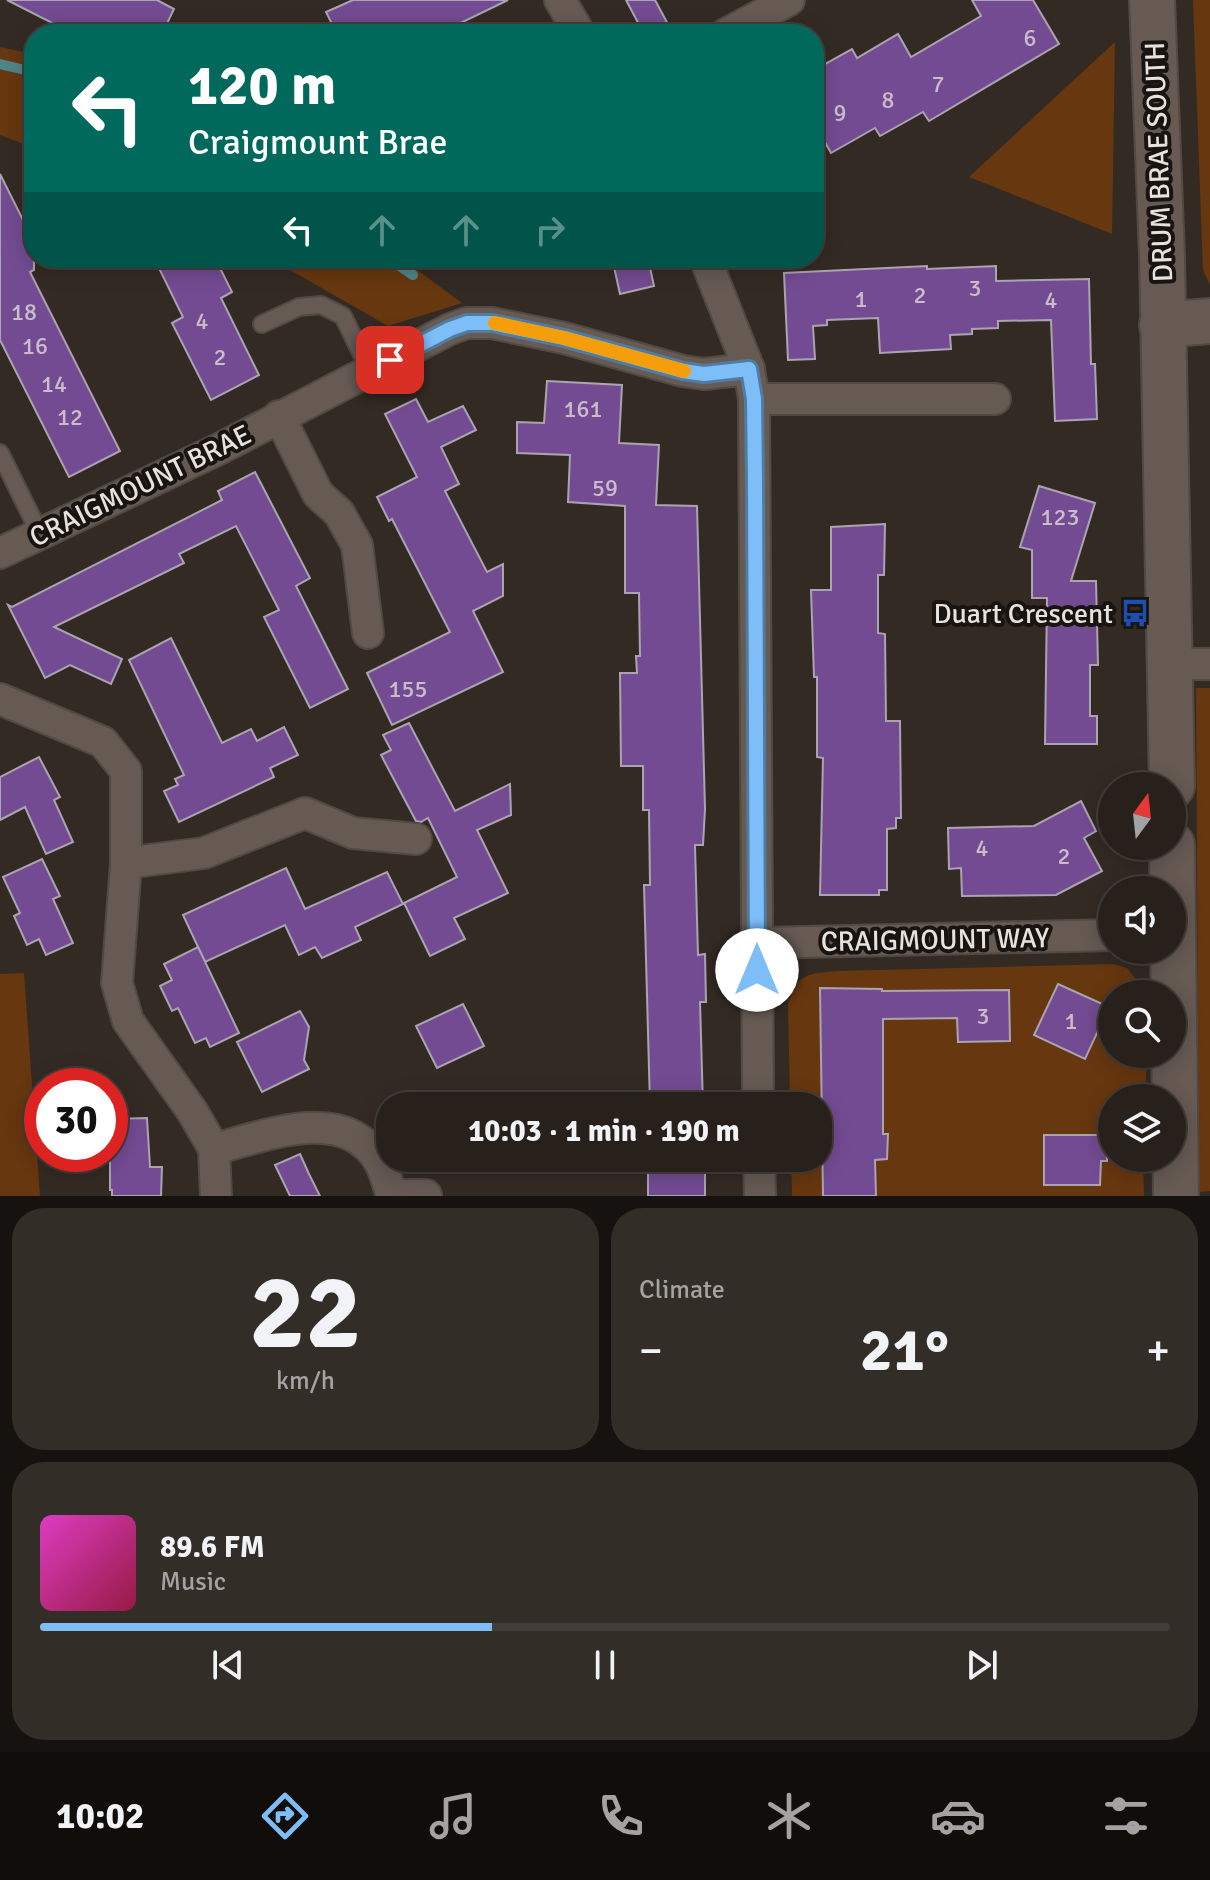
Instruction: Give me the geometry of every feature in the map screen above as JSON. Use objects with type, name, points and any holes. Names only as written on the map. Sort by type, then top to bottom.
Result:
[{"type":"main road","name":"DRUM BRAE SOUTH","points":[[1152,0],[1166,471],[1191,664]]},
{"type":"main road","points":[[1162,325],[1210,321]]},
{"type":"main road","points":[[1174,772],[1191,664]]},
{"type":"main road","points":[[1172,964],[1176,1196]]},
{"type":"street","points":[[560,0],[574,24]]},
{"type":"street","points":[[745,24],[789,0]]},
{"type":"street","points":[[709,268],[749,369],[754,399],[758,1092]]},
{"type":"street","name":"CRAIGMOUNT BRAE","points":[[0,553],[219,449],[467,323],[492,323],[564,338],[683,371],[704,374],[749,369]]},
{"type":"street","points":[[754,399],[995,399]]},
{"type":"street","name":"CRAIGMOUNT BRAE","points":[[279,416],[318,494],[339,513],[357,545],[368,633]]},
{"type":"street","points":[[0,699],[103,742],[126,771],[126,863],[117,983],[128,1021],[192,1111],[214,1149],[216,1196]]},
{"type":"street","points":[[126,863],[204,853],[305,813],[353,833],[416,839]]},
{"type":"street","name":"CRAIGMOUNT WAY","points":[[757,943],[1098,935]]},
{"type":"street","points":[[214,1149],[295,1129],[343,1131],[366,1145],[380,1162],[392,1195],[426,1195]]},
{"type":"street","points":[[759,1172],[760,1196]]},
{"type":"lane","points":[[262,324],[299,307],[321,305],[343,316],[370,371]]},
{"type":"lane","points":[[0,453],[40,534]]},
{"type":"shaded area","points":[[1193,0],[1210,0],[1210,285],[1203,270]]},
{"type":"shaded area","points":[[1115,42],[1112,234],[969,177]]},
{"type":"shaded area","points":[[0,47],[24,52],[24,144],[0,135]]},
{"type":"shaded area","points":[[286,268],[415,268],[462,303],[388,326]]},
{"type":"shaded area","points":[[1196,688],[1210,688],[1210,1191],[1199,1192]]},
{"type":"shaded area","points":[[1113,964],[1127,968],[1136,980],[1098,980],[1098,1068],[1146,1068],[1146,1084],[1098,1084],[1098,1172],[1143,1172],[1144,1196],[792,1196],[791,1172],[832,1172],[832,1092],[790,1092],[788,1004],[800,980],[812,974]]},
{"type":"shaded area","points":[[24,973],[31,1068],[24,1068],[24,1172],[38,1172],[40,1196],[0,1196],[0,974]]},
{"type":"building","points":[[7,0],[157,0],[174,9],[167,24],[54,24]]},
{"type":"building","points":[[353,0],[508,0],[459,24],[332,24],[326,12]]},
{"type":"building","points":[[626,0],[655,0],[668,24],[639,24]]},
{"type":"building","points":[[972,0],[1033,0],[1059,44],[929,121],[923,112],[880,136],[875,128],[831,153],[824,145],[824,64],[852,49],[857,58],[898,34],[911,57],[981,16]]},
{"type":"building","points":[[0,174],[24,219],[24,268],[34,268],[30,272],[120,451],[69,477],[0,340]]},
{"type":"building","points":[[927,266],[927,269],[996,266],[996,281],[1089,279],[1091,364],[1095,364],[1097,419],[1055,421],[1051,320],[998,321],[998,328],[972,329],[972,334],[950,335],[951,349],[880,353],[878,318],[827,320],[827,325],[813,326],[815,359],[788,360],[784,273]]},
{"type":"building","points":[[159,268],[220,268],[232,292],[221,298],[259,375],[211,400],[172,323],[183,317]]},
{"type":"building","points":[[614,268],[650,268],[654,286],[620,294]]},
{"type":"building","points":[[547,381],[622,385],[619,443],[659,445],[656,505],[697,506],[705,809],[703,845],[695,845],[698,955],[705,954],[706,1002],[700,1002],[703,1092],[650,1092],[644,885],[650,885],[649,810],[643,810],[643,766],[621,766],[620,673],[637,673],[636,656],[640,656],[639,593],[625,593],[625,506],[568,502],[570,455],[517,453],[517,422],[544,423]]},
{"type":"building","points":[[416,399],[428,422],[463,406],[476,430],[441,447],[459,484],[445,491],[487,572],[503,564],[503,596],[473,611],[503,672],[392,725],[367,673],[450,632],[392,519],[389,521],[377,497],[417,477],[385,414]]},
{"type":"building","points":[[255,472],[310,578],[296,586],[348,689],[310,708],[264,617],[279,610],[236,526],[179,554],[184,563],[54,627],[122,659],[111,684],[70,665],[45,678],[8,605],[12,607],[222,500],[218,491]]},
{"type":"building","points":[[1039,486],[1095,503],[1071,581],[1096,581],[1098,665],[1090,665],[1090,716],[1097,716],[1097,744],[1045,744],[1047,598],[1032,598],[1032,550],[1020,547]]},
{"type":"building","points":[[885,524],[884,575],[878,575],[878,633],[885,634],[886,721],[900,721],[901,818],[896,818],[896,828],[887,829],[887,890],[879,890],[879,895],[820,895],[823,758],[817,757],[817,677],[814,677],[811,590],[831,590],[831,527]]},
{"type":"building","points":[[171,638],[222,743],[251,729],[257,741],[284,727],[298,755],[270,768],[274,777],[179,822],[164,791],[178,785],[175,779],[184,775],[129,660]]},
{"type":"building","points":[[409,723],[455,811],[510,784],[511,815],[477,830],[508,893],[454,918],[465,939],[430,956],[404,903],[457,877],[428,818],[416,821],[381,755],[391,750],[383,735]]},
{"type":"building","points":[[39,757],[60,797],[54,800],[73,842],[46,854],[25,807],[0,820],[0,777]]},
{"type":"building","points":[[1081,801],[1096,831],[1084,838],[1102,871],[1056,895],[962,896],[961,868],[949,869],[948,828],[1034,826]]},
{"type":"building","points":[[42,859],[60,896],[53,899],[73,943],[46,955],[39,939],[27,945],[14,916],[20,913],[3,877]]},
{"type":"building","points":[[286,868],[305,909],[387,872],[403,904],[355,927],[361,940],[322,958],[315,947],[299,955],[285,925],[205,962],[183,915]]},
{"type":"building","points":[[198,947],[239,1033],[210,1047],[206,1038],[195,1043],[178,1008],[172,1011],[160,986],[172,980],[164,964]]},
{"type":"building","points":[[1058,984],[1098,1002],[1098,1031],[1085,1059],[1034,1035]]},
{"type":"building","points":[[820,988],[1009,990],[1010,1041],[958,1042],[957,1018],[883,1019],[883,1134],[888,1134],[887,1159],[875,1160],[876,1196],[823,1196],[823,1172],[832,1172],[832,1092],[822,1092]]},
{"type":"building","points":[[463,1004],[484,1046],[437,1068],[416,1026]]},
{"type":"building","points":[[300,1011],[309,1027],[304,1060],[309,1069],[262,1092],[237,1042]]},
{"type":"building","points":[[147,1118],[150,1167],[162,1167],[161,1196],[112,1196],[110,1172],[128,1172],[128,1119]]},
{"type":"building","points":[[1044,1135],[1098,1135],[1100,1185],[1044,1185]]},
{"type":"building","points":[[300,1154],[320,1196],[290,1196],[275,1165]]},
{"type":"building","points":[[648,1172],[705,1172],[705,1196],[648,1196]]},
{"type":"waterway","points":[[0,64],[24,70]]},
{"type":"waterway","points":[[403,268],[413,275]]},
{"type":"slow traffic","points":[[495,323],[564,338],[684,371]]},
{"type":"place","name":"Duart Crescent","points":[[1135,613]]},
{"type":"route","points":[[390,360],[450,329],[467,323],[492,323],[564,338],[683,371],[704,374],[749,369],[754,399],[757,970]]}]
